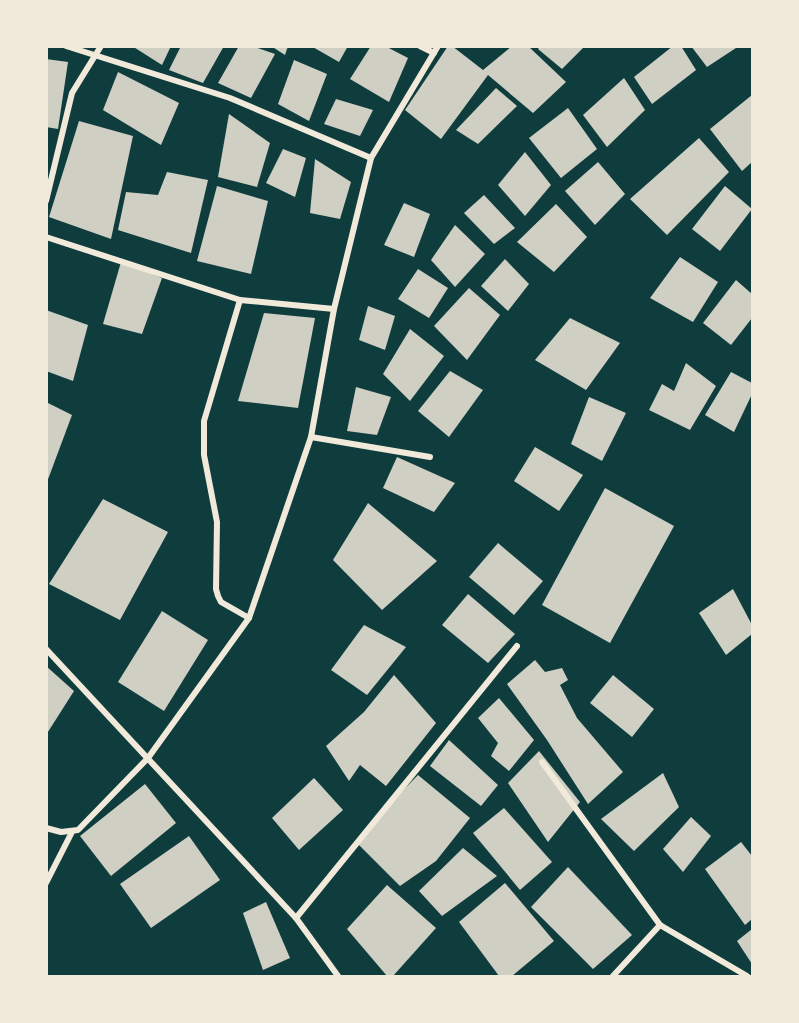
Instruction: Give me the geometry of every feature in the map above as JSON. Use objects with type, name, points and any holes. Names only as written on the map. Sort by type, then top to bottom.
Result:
[{"type":"street","points":[[66,46],[230,98],[371,158]]},
{"type":"street","points":[[46,201],[72,93],[101,46]]},
{"type":"street","points":[[420,46],[434,53]]},
{"type":"street","points":[[46,828],[61,832],[78,830],[148,758],[249,618],[310,437],[334,309],[371,158],[438,46]]},
{"type":"street","points":[[46,237],[240,300],[334,309]]},
{"type":"street","points":[[240,300],[204,422],[204,455],[217,522],[216,589],[221,602],[249,618]]},
{"type":"street","points":[[310,437],[430,457]]},
{"type":"street","points":[[296,918],[517,646]]},
{"type":"street","points":[[46,649],[296,918],[338,976]]},
{"type":"street","points":[[542,762],[660,925],[747,976]]},
{"type":"street","points":[[46,883],[72,832]]},
{"type":"street","points":[[613,976],[660,925]]},
{"type":"building","points":[[132,46],[171,46],[162,65]]},
{"type":"building","points":[[181,46],[224,46],[203,83],[169,70]]},
{"type":"building","points":[[239,46],[252,46],[275,54],[251,98],[218,83]]},
{"type":"building","points":[[271,46],[288,46],[285,55]]},
{"type":"building","points":[[311,46],[348,46],[339,62]]},
{"type":"building","points":[[371,46],[385,46],[408,58],[389,102],[350,79]]},
{"type":"building","points":[[448,46],[452,46],[483,70],[512,46],[528,46],[566,82],[533,113],[488,75],[441,139],[405,110]]},
{"type":"building","points":[[540,46],[585,46],[562,69],[538,49]]},
{"type":"building","points":[[673,46],[681,46],[696,70],[652,104],[634,77]]},
{"type":"building","points":[[691,46],[739,46],[707,67]]},
{"type":"building","points":[[46,59],[68,62],[58,129],[46,127]]},
{"type":"building","points":[[294,60],[327,74],[309,121],[278,104]]},
{"type":"building","points":[[118,72],[179,103],[161,145],[103,110]]},
{"type":"building","points":[[624,78],[645,110],[607,147],[583,115]]},
{"type":"building","points":[[496,88],[517,106],[478,144],[456,130]]},
{"type":"building","points":[[752,95],[752,162],[742,171],[710,129]]},
{"type":"building","points":[[336,99],[373,110],[360,136],[324,124]]},
{"type":"building","points":[[568,108],[597,149],[561,178],[529,138]]},
{"type":"building","points":[[229,114],[270,143],[257,187],[218,177]]},
{"type":"building","points":[[79,121],[133,136],[111,239],[49,217]]},
{"type":"building","points":[[699,138],[729,172],[667,235],[630,199]]},
{"type":"building","points":[[283,149],[306,158],[295,197],[266,183]]},
{"type":"building","points":[[525,152],[551,185],[525,216],[498,185]]},
{"type":"building","points":[[315,159],[351,182],[340,219],[310,213]]},
{"type":"building","points":[[598,162],[625,194],[595,225],[565,191]]},
{"type":"building","points":[[167,172],[208,180],[191,253],[118,230],[126,192],[158,195]]},
{"type":"building","points":[[217,186],[268,201],[251,274],[197,261]]},
{"type":"building","points":[[725,186],[752,209],[720,251],[692,229]]},
{"type":"building","points":[[484,195],[515,228],[494,244],[464,213]]},
{"type":"building","points":[[404,203],[430,214],[414,257],[384,245]]},
{"type":"building","points":[[556,204],[587,237],[554,272],[517,242]]},
{"type":"building","points":[[455,225],[485,254],[455,287],[431,260]]},
{"type":"building","points":[[680,257],[718,282],[693,322],[650,298]]},
{"type":"building","points":[[505,259],[529,284],[508,311],[481,286]]},
{"type":"building","points":[[121,262],[162,278],[142,334],[103,324]]},
{"type":"building","points":[[418,269],[448,288],[429,318],[398,299]]},
{"type":"building","points":[[736,280],[752,294],[752,318],[731,345],[703,323]]},
{"type":"building","points":[[469,288],[500,315],[467,360],[434,326]]},
{"type":"building","points":[[368,306],[395,316],[385,350],[359,340]]},
{"type":"building","points":[[46,310],[88,325],[73,381],[46,371]]},
{"type":"building","points":[[264,313],[315,318],[298,408],[238,401]]},
{"type":"building","points":[[570,318],[620,343],[586,390],[535,360]]},
{"type":"building","points":[[410,329],[444,356],[410,401],[383,374]]},
{"type":"building","points":[[686,363],[716,386],[690,430],[649,410],[662,384],[674,391]]},
{"type":"building","points":[[450,371],[483,390],[449,437],[418,411]]},
{"type":"building","points":[[731,372],[752,383],[752,394],[734,432],[705,415]]},
{"type":"building","points":[[356,387],[391,397],[377,435],[347,431]]},
{"type":"building","points":[[589,397],[626,413],[602,461],[571,444]]},
{"type":"building","points":[[46,402],[72,415],[47,482],[46,482]]},
{"type":"building","points":[[535,447],[583,475],[559,511],[514,481]]},
{"type":"building","points":[[397,457],[455,483],[434,512],[383,488]]},
{"type":"building","points":[[605,488],[674,526],[610,643],[542,605]]},
{"type":"building","points":[[103,499],[168,532],[120,620],[49,584]]},
{"type":"building","points":[[368,503],[437,561],[382,610],[333,560]]},
{"type":"building","points":[[498,543],[543,581],[514,615],[469,577]]},
{"type":"building","points":[[733,589],[752,625],[752,634],[726,655],[699,613]]},
{"type":"building","points":[[468,594],[515,634],[488,663],[442,625]]},
{"type":"building","points":[[162,611],[208,640],[164,711],[118,682]]},
{"type":"building","points":[[364,625],[406,647],[367,695],[331,670]]},
{"type":"building","points":[[535,660],[545,672],[562,668],[568,680],[560,685],[577,718],[623,772],[588,804],[547,740],[507,684]]},
{"type":"building","points":[[46,666],[74,691],[46,735]]},
{"type":"building","points":[[394,675],[436,723],[386,786],[360,765],[349,781],[326,746],[364,712]]},
{"type":"building","points":[[613,675],[654,709],[632,737],[590,703]]},
{"type":"building","points":[[499,698],[534,740],[509,771],[491,756],[498,743],[478,718]]},
{"type":"building","points":[[449,740],[498,785],[481,806],[430,766]]},
{"type":"building","points":[[539,751],[580,802],[548,842],[508,783]]},
{"type":"building","points":[[663,773],[679,807],[634,851],[601,819]]},
{"type":"building","points":[[418,775],[470,818],[436,861],[400,886],[357,843],[384,810]]},
{"type":"building","points":[[314,778],[343,810],[299,850],[272,818]]},
{"type":"building","points":[[145,784],[176,823],[111,876],[80,836]]},
{"type":"building","points":[[504,808],[552,862],[520,890],[473,833]]},
{"type":"building","points":[[691,817],[711,836],[683,872],[663,849]]},
{"type":"building","points":[[189,836],[220,880],[151,928],[120,884]]},
{"type":"building","points":[[741,842],[752,856],[752,919],[745,925],[705,869]]},
{"type":"building","points":[[463,848],[497,876],[442,916],[419,891]]},
{"type":"building","points":[[568,867],[632,935],[593,969],[531,907]]},
{"type":"building","points":[[505,883],[554,941],[512,976],[499,976],[459,922]]},
{"type":"building","points":[[387,885],[436,928],[393,976],[387,976],[347,929]]},
{"type":"building","points":[[266,902],[290,958],[263,970],[243,913]]},
{"type":"building","points":[[752,929],[752,964],[737,941]]}]
